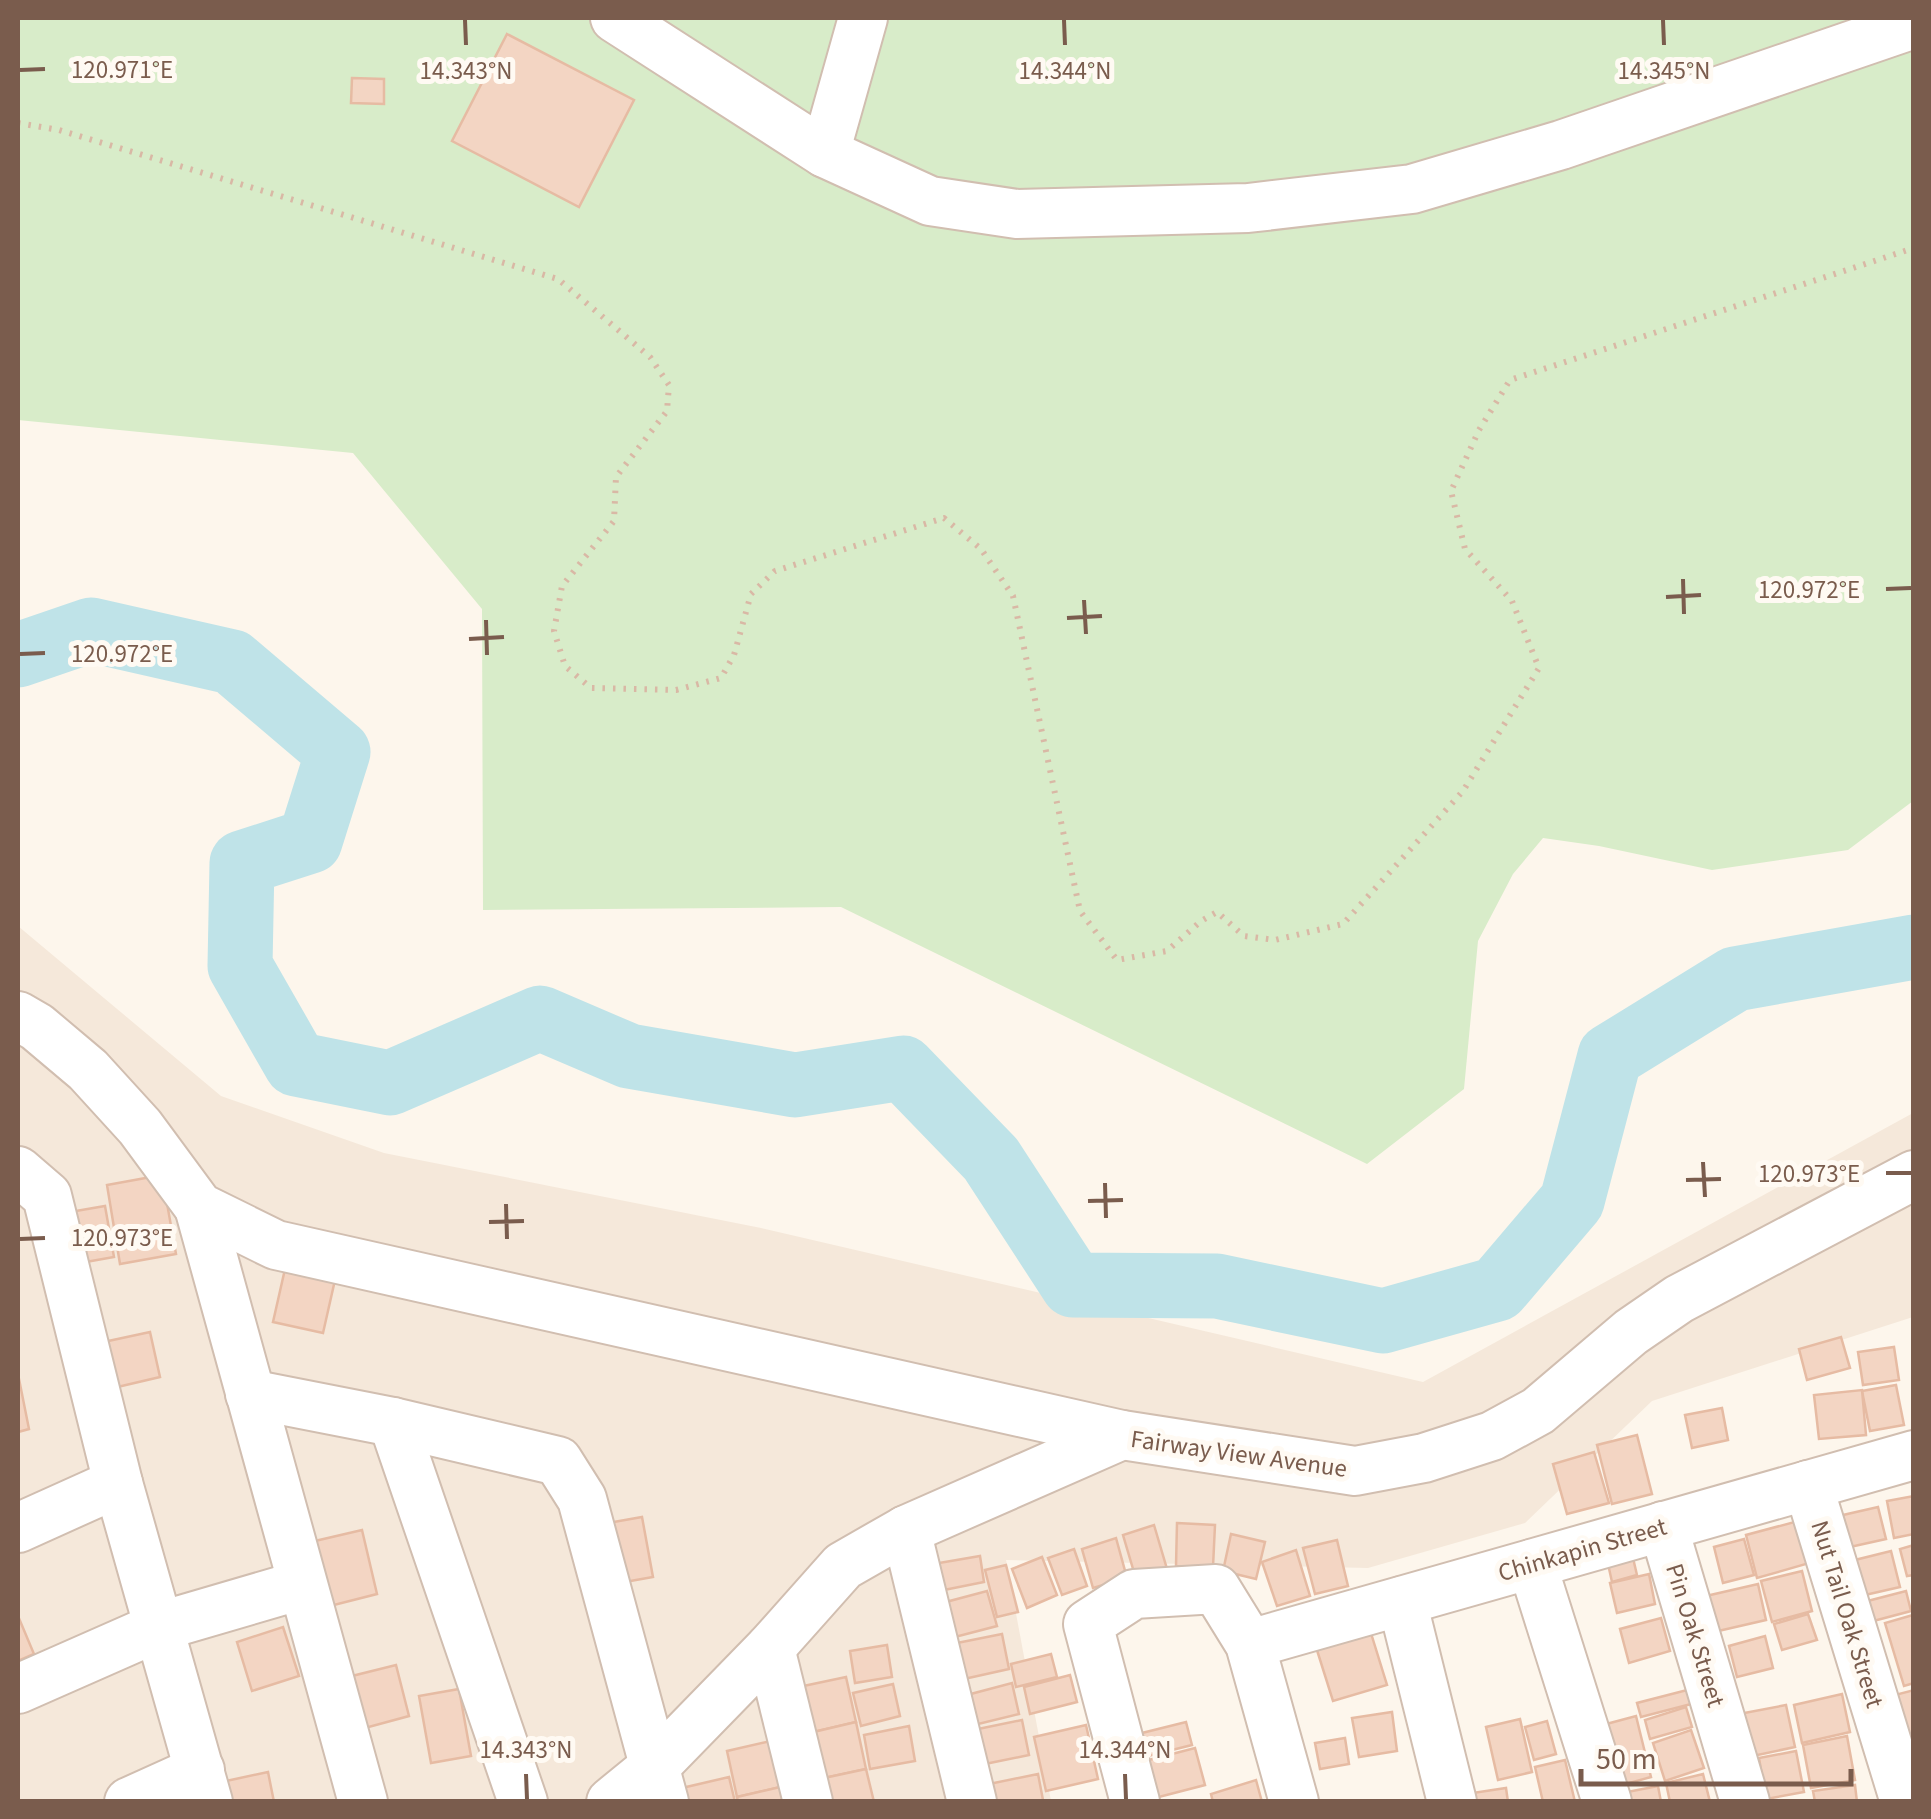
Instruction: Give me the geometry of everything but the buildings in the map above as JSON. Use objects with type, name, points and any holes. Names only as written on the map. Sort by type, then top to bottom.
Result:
[{"type":"street","points":[[615,18],[825,153],[930,201],[1017,214],[1248,208],[1412,189],[1561,144],[1914,24]]},
{"type":"street","points":[[825,153],[863,18]]},
{"type":"street","points":[[18,1016],[88,1070],[140,1128],[199,1207],[364,1802]]},
{"type":"street","points":[[18,1171],[47,1196],[118,1484],[204,1786],[129,1802]]},
{"type":"street","name":"Fairway View Avenue","points":[[611,1802],[660,1784],[770,1648],[843,1566],[906,1530],[1122,1435],[1354,1471],[1424,1458],[1475,1442],[1538,1410],[1632,1332],[1679,1299],[1914,1175]]},
{"type":"street","points":[[199,1207],[276,1245],[1122,1435]]},
{"type":"street","points":[[250,1394],[393,1422],[558,1461],[582,1500],[660,1784]]},
{"type":"street","points":[[393,1422],[523,1802]]},
{"type":"street","name":"Chinkapin Street","points":[[1250,1644],[1914,1455]]},
{"type":"street","points":[[18,1528],[118,1484]]},
{"type":"street","name":"Nut Tail Oak Street","points":[[1808,1485],[1905,1802]]},
{"type":"street","name":"Pin Oak Street","points":[[1663,1526],[1745,1802]]},
{"type":"street","points":[[906,1530],[972,1802]]},
{"type":"street","points":[[1532,1564],[1608,1802]]},
{"type":"street","points":[[18,1689],[160,1626],[301,1584]]},
{"type":"street","points":[[1134,1802],[1088,1624],[1134,1594],[1216,1590],[1250,1644],[1294,1802]]},
{"type":"street","points":[[1402,1601],[1452,1802]]},
{"type":"street","points":[[770,1648],[808,1802]]},
{"type":"path","points":[[18,123],[58,130],[558,279],[650,357],[669,385],[666,411],[616,477],[614,521],[562,586],[554,632],[564,666],[590,688],[676,690],[721,678],[734,655],[751,594],[775,570],[944,518],[981,549],[1014,596],[1080,910],[1117,960],[1167,951],[1201,921],[1218,912],[1244,936],[1276,940],[1342,924],[1463,791],[1539,668],[1512,601],[1465,549],[1451,492],[1480,430],[1510,380],[1914,248]]},
{"type":"shaded area","points":[[18,926],[221,1096],[384,1153],[761,1228],[1423,1382],[1913,1113],[1913,1317],[1652,1401],[1525,1523],[1368,1568],[1006,1560],[1051,1801],[18,1801]]},
{"type":"green space","points":[[18,18],[1913,18],[1913,801],[1848,850],[1712,870],[1543,838],[1513,874],[1478,941],[1464,1089],[1367,1164],[841,907],[483,910],[482,609],[353,453],[18,420]]},
{"type":"waterway","points":[[18,655],[91,630],[232,662],[338,752],[310,841],[242,863],[240,966],[296,1064],[390,1083],[540,1018],[629,1056],[795,1085],[903,1068],[991,1159],[1073,1285],[1217,1286],[1383,1321],[1497,1289],[1572,1201],[1610,1056],[1735,979],[1914,947]]}]
